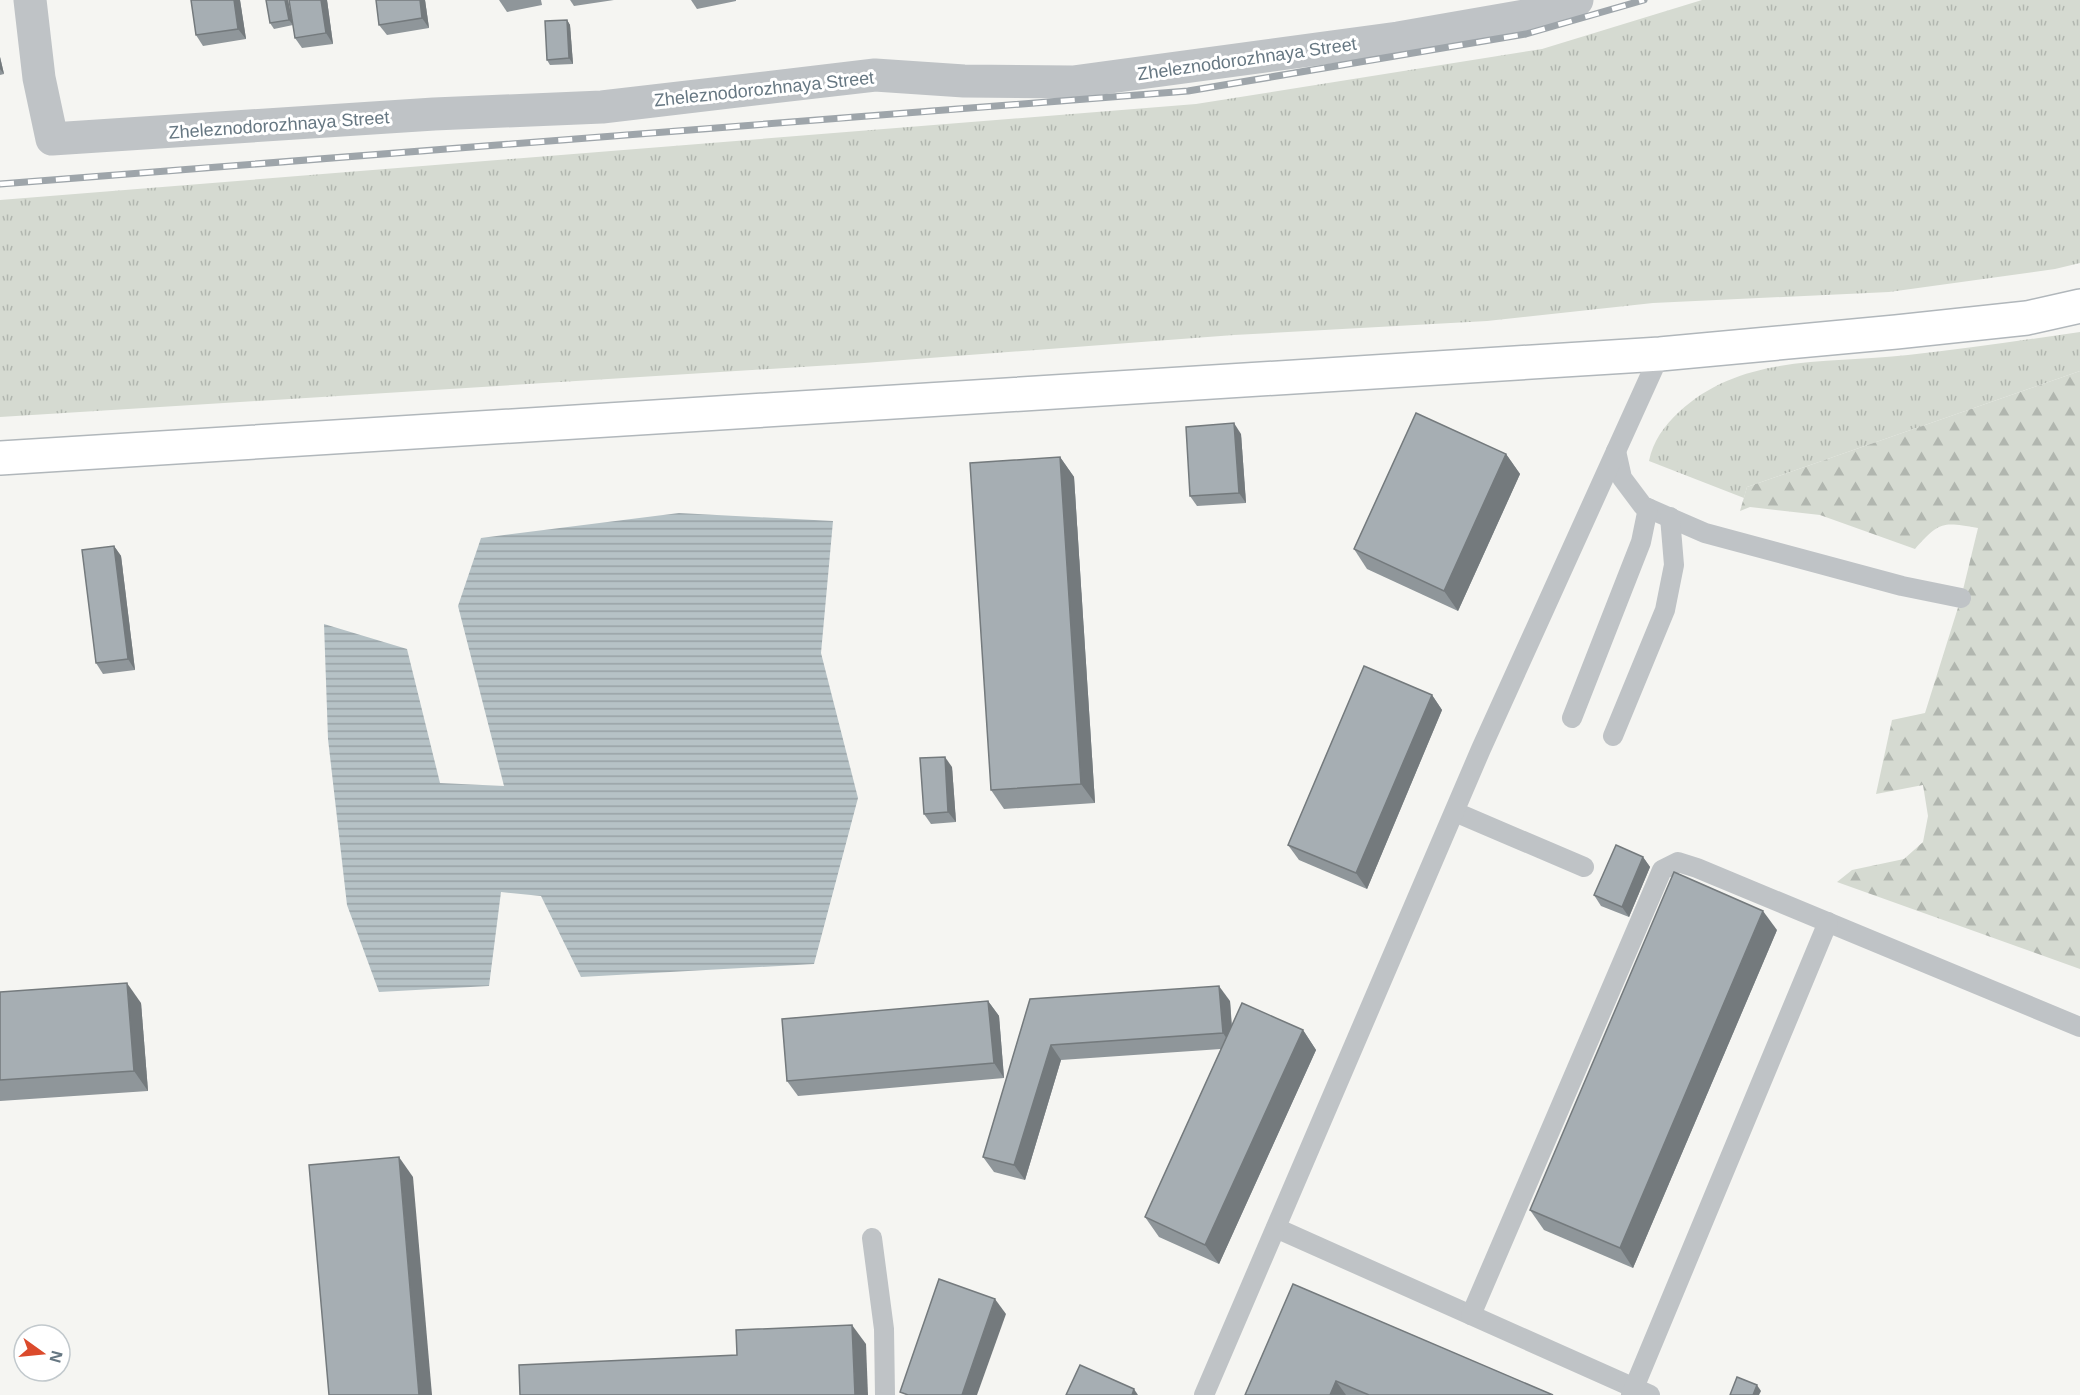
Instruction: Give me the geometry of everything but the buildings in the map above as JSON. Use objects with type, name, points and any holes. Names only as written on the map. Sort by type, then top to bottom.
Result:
[{"type":"main road","points":[[0,458],[1660,354],[2027,318],[2080,306]]},
{"type":"street","name":"Zheleznodorozhnaya Street","points":[[30,0],[39,78],[52,139],[434,114],[603,106],[875,75],[964,81],[1072,82],[1398,38],[1536,14],[1577,0]]},
{"type":"lane","points":[[1204,1395],[1455,812],[1660,354]]},
{"type":"lane","points":[[1616,451],[1622,478],[1643,506],[1705,533],[1902,586],[1961,598]]},
{"type":"lane","points":[[1572,718],[1641,542],[1648,508]]},
{"type":"lane","points":[[1613,736],[1665,610],[1674,565],[1670,517]]},
{"type":"lane","points":[[1455,812],[1584,867]]},
{"type":"lane","points":[[1471,1315],[1662,870],[1678,861],[2080,1027]]},
{"type":"lane","points":[[1276,1227],[1638,1392],[1828,922]]},
{"type":"lane","points":[[872,1238],[884,1329],[885,1395]]},
{"type":"green space","points":[[1702,0],[2080,0],[2080,263],[2055,269],[1889,292],[1653,303],[1487,321],[1234,335],[864,363],[0,417],[0,200],[1196,104],[1542,49]]},
{"type":"green space","points":[[2080,332],[2080,371],[1747,487],[1744,498],[1649,461],[1660,434],[1679,412],[1704,393],[1730,379],[1758,370],[1817,361],[1930,353]]},
{"type":"green space","points":[[2080,371],[2080,969],[1837,882],[1852,870],[1904,859],[1923,842],[1928,816],[1923,785],[1876,794],[1892,720],[1925,713],[1961,598],[1978,528],[1949,525],[1936,528],[1915,549],[1820,515],[1750,507],[1740,511],[1747,487]]},
{"type":"shaded area","points":[[679,513],[833,521],[821,653],[858,798],[814,964],[581,977],[541,896],[501,892],[489,986],[379,992],[347,905],[328,739],[324,624],[407,649],[440,783],[504,786],[458,606],[481,538]]},
{"type":"railway","points":[[0,184],[1188,91],[1526,34],[1644,0]]}]
